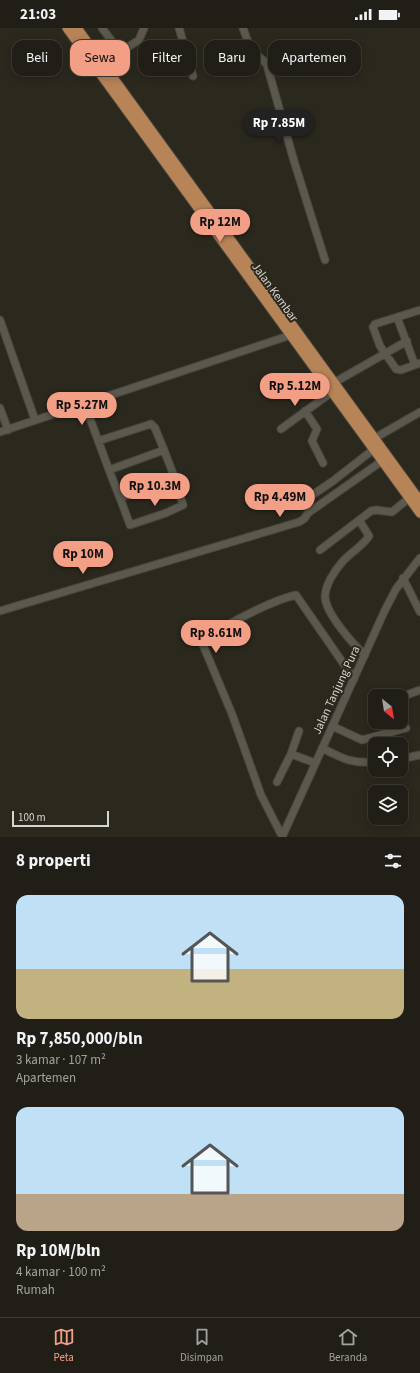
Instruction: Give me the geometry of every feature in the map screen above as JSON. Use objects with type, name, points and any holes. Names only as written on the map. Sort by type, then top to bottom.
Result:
[{"type":"main road","name":"Jalan Kembar","points":[[67,28],[80,40]]},
{"type":"main road","name":"Jalan Kembar","points":[[77,28],[87,40]]},
{"type":"main road","name":"Jalan Kembar","points":[[114,76],[285,338],[332,388]]},
{"type":"main road","name":"Jalan Kembar","points":[[115,76],[332,388],[412,498],[420,513]]},
{"type":"street","points":[[102,28],[111,40]]},
{"type":"street","points":[[130,46],[139,40],[144,28]]},
{"type":"street","points":[[179,28],[182,40]]},
{"type":"street","points":[[243,28],[251,50],[267,65],[294,161],[325,260]]},
{"type":"street","points":[[397,317],[406,342],[418,364],[401,370],[396,370],[378,342],[373,326],[397,317],[420,310]]},
{"type":"street","points":[[0,320],[35,420]]},
{"type":"street","points":[[0,432],[85,405],[180,371],[285,338]]},
{"type":"street","points":[[281,429],[320,400],[332,388],[386,353],[406,342]]},
{"type":"street","points":[[85,405],[98,441],[130,525],[166,513],[183,505],[164,450],[155,428],[151,424],[98,441]]},
{"type":"street","points":[[0,408],[8,430]]},
{"type":"street","points":[[305,411],[317,429],[312,441],[323,463]]},
{"type":"street","points":[[0,611],[299,522],[379,451],[420,412]]},
{"type":"street","points":[[109,470],[164,450]]},
{"type":"street","points":[[305,500],[379,451]]},
{"type":"street","points":[[120,498],[174,476]]},
{"type":"street","points":[[320,550],[374,510],[390,512],[412,498]]},
{"type":"street","points":[[359,520],[369,536],[341,564],[328,586],[325,597],[343,631],[365,655]]},
{"type":"street","name":"Jalan Tanjung Pura","points":[[282,836],[388,605],[403,578],[420,558]]},
{"type":"street","points":[[403,578],[420,612]]},
{"type":"street","points":[[282,836],[261,794],[232,714],[204,650],[204,643],[241,618],[296,595],[354,679]]},
{"type":"street","points":[[408,694],[420,690]]},
{"type":"street","points":[[332,726],[362,740],[402,729]]},
{"type":"street","points":[[277,782],[291,754],[299,731]]},
{"type":"street","points":[[322,748],[349,762],[368,762]]},
{"type":"street","points":[[291,754],[315,763]]},
{"type":"street","points":[[408,758],[420,755]]}]
